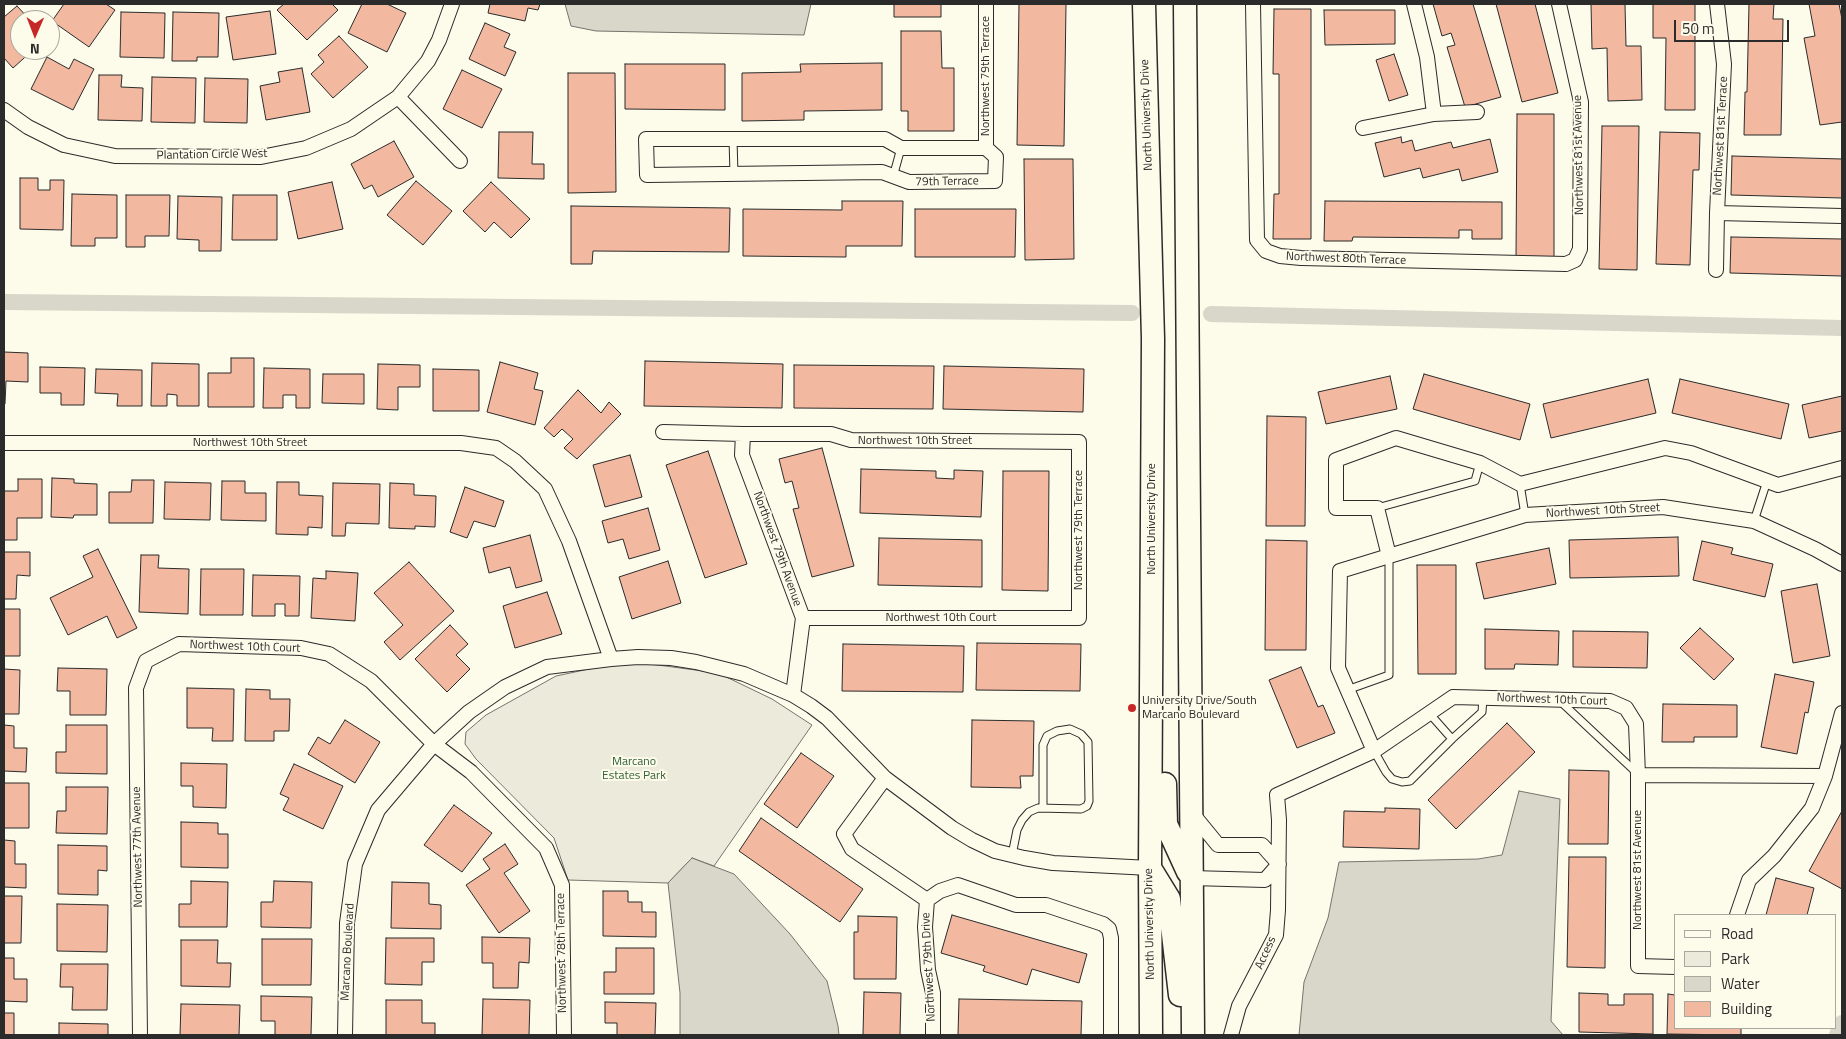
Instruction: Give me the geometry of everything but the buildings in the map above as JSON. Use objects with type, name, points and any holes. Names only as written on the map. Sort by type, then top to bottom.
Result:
[{"type":"main road","name":"North University Drive","points":[[1144,4],[1153,339],[1151,1035]]},
{"type":"main road","points":[[1185,4],[1193,1035]]},
{"type":"main road","points":[[1151,611],[1159,619],[1162,626],[1166,824],[1191,878]]},
{"type":"main road","points":[[1150,868],[1169,898],[1185,1035]]},
{"type":"street","name":"Plantation Circle West","points":[[4,110],[28,127],[64,146],[114,156],[261,157],[306,148],[351,130],[398,97],[428,61],[439,40],[452,4]]},
{"type":"street","name":"Northwest 79th Terrace","points":[[986,4],[986,148]]},
{"type":"street","name":"Northwest 80th Terrace","points":[[1253,4],[1257,240],[1266,251],[1280,256],[1301,258],[1566,264],[1575,260],[1580,249]]},
{"type":"street","points":[[1414,4],[1426,57],[1434,114]]},
{"type":"street","name":"Northwest 81st Avenue","points":[[1559,4],[1581,102],[1580,249]]},
{"type":"street","name":"Northwest 81st Terrace","points":[[1716,270],[1724,64],[1717,4]]},
{"type":"street","points":[[398,97],[460,161]]},
{"type":"street","points":[[1363,128],[1434,114],[1477,112]]},
{"type":"street","name":"79th Terrace","points":[[646,139],[885,139],[901,148],[986,148],[996,157],[995,181],[909,182],[882,172],[647,175],[646,139]]},
{"type":"street","points":[[1717,213],[1842,216]]},
{"type":"street","name":"Northwest 10th Street","points":[[663,432],[831,434],[851,440],[1079,442]]},
{"type":"street","name":"Northwest 79th Avenue","points":[[742,434],[742,455],[803,618],[793,695]]},
{"type":"street","points":[[1374,751],[1338,668],[1340,571],[1389,556],[1377,508],[1336,508],[1336,460],[1396,438],[1480,463],[1520,484],[1665,448],[1691,453],[1773,483],[1842,468]]},
{"type":"street","name":"Northwest 79th Terrace","points":[[1079,442],[1079,618]]},
{"type":"street","name":"Northwest 10th Street","points":[[4,443],[461,443],[496,448],[516,461],[545,489],[569,541],[611,659]]},
{"type":"street","name":"Northwest 10th Street","points":[[1389,556],[1525,515],[1663,507],[1754,521],[1815,549],[1842,564]]},
{"type":"street","name":"Northwest 10th Court","points":[[803,618],[1079,618]]},
{"type":"street","name":"Northwest 10th Court","points":[[146,661],[179,644],[301,648],[329,654],[371,681],[434,744]]},
{"type":"street","name":"Marcano Boulevard","points":[[344,1035],[346,923],[355,864],[378,810],[434,744],[469,712],[505,687],[547,666],[638,657],[671,658],[744,674],[793,695],[827,718],[884,778],[952,828],[972,840],[1012,855],[1053,863],[1150,868]]},
{"type":"street","name":"Northwest 77th Avenue","points":[[140,1035],[136,688],[146,661]]},
{"type":"street","name":"Northwest 10th Court","points":[[1277,795],[1374,751],[1453,698],[1610,701],[1626,708],[1636,724],[1638,775]]},
{"type":"street","points":[[1738,914],[1749,880],[1774,856],[1812,808],[1825,776],[1842,713]]},
{"type":"street","name":"Northwest 78th Terrace","points":[[434,744],[470,772],[546,848],[562,885],[564,1035]]},
{"type":"street","points":[[1638,775],[1825,776]]},
{"type":"street","name":"Northwest 81st Avenue","points":[[1638,775],[1638,966],[1674,967]]},
{"type":"street","points":[[884,778],[844,834],[852,849],[927,900],[940,891],[958,885],[1016,905],[1046,905],[1103,924],[1109,929],[1111,938],[1111,1035]]},
{"type":"street","name":"Access","points":[[1231,1035],[1239,1006],[1276,935],[1279,864],[1277,795]]},
{"type":"street","points":[[1191,812],[1218,845],[1262,845],[1279,864],[1265,880],[1191,878]]},
{"type":"street","name":"Northwest 79th Drive","points":[[927,900],[925,927],[928,970],[933,993],[933,1035]]},
{"type":"lane","points":[[733,139],[734,174]]},
{"type":"lane","points":[[893,177],[901,148]]},
{"type":"lane","points":[[1377,508],[1475,481],[1480,463]]},
{"type":"lane","points":[[1754,521],[1773,483]]},
{"type":"lane","points":[[1520,484],[1525,515]]},
{"type":"lane","points":[[1347,690],[1390,675],[1389,556]]},
{"type":"lane","points":[[1374,751],[1392,779],[1402,782],[1410,781],[1482,712],[1483,698]]},
{"type":"lane","points":[[1558,700],[1638,775]]},
{"type":"lane","points":[[1429,713],[1452,739]]},
{"type":"lane","points":[[1012,855],[1018,830],[1022,820],[1029,812],[1038,808],[1081,809],[1087,806],[1089,801],[1088,742],[1082,734],[1070,729],[1057,731],[1047,736],[1043,745],[1043,808]]},
{"type":"green space","name":"Marcano Estates Park","points":[[627,661],[718,673],[772,699],[812,725],[714,866],[692,858],[668,883],[568,880],[554,838],[476,759],[465,744],[466,732],[486,715],[556,676]]},
{"type":"water","points":[[565,4],[811,4],[804,35],[596,31],[571,26]]},
{"type":"water","points":[[1519,791],[1560,799],[1551,1021],[1563,1035],[1299,1035],[1304,982],[1328,918],[1339,862],[1478,859],[1502,855]]},
{"type":"water","points":[[692,858],[734,874],[790,934],[827,981],[839,1035],[680,1035],[680,993],[668,883]]},
{"type":"waterway","points":[[4,302],[1132,313]]},
{"type":"waterway","points":[[1211,314],[1842,328]]},
{"type":"waterway","points":[[1837,1035],[1842,1023]]},
{"type":"place","name":"University Drive/South Marcano Boulevard","points":[[1132,708]]}]
